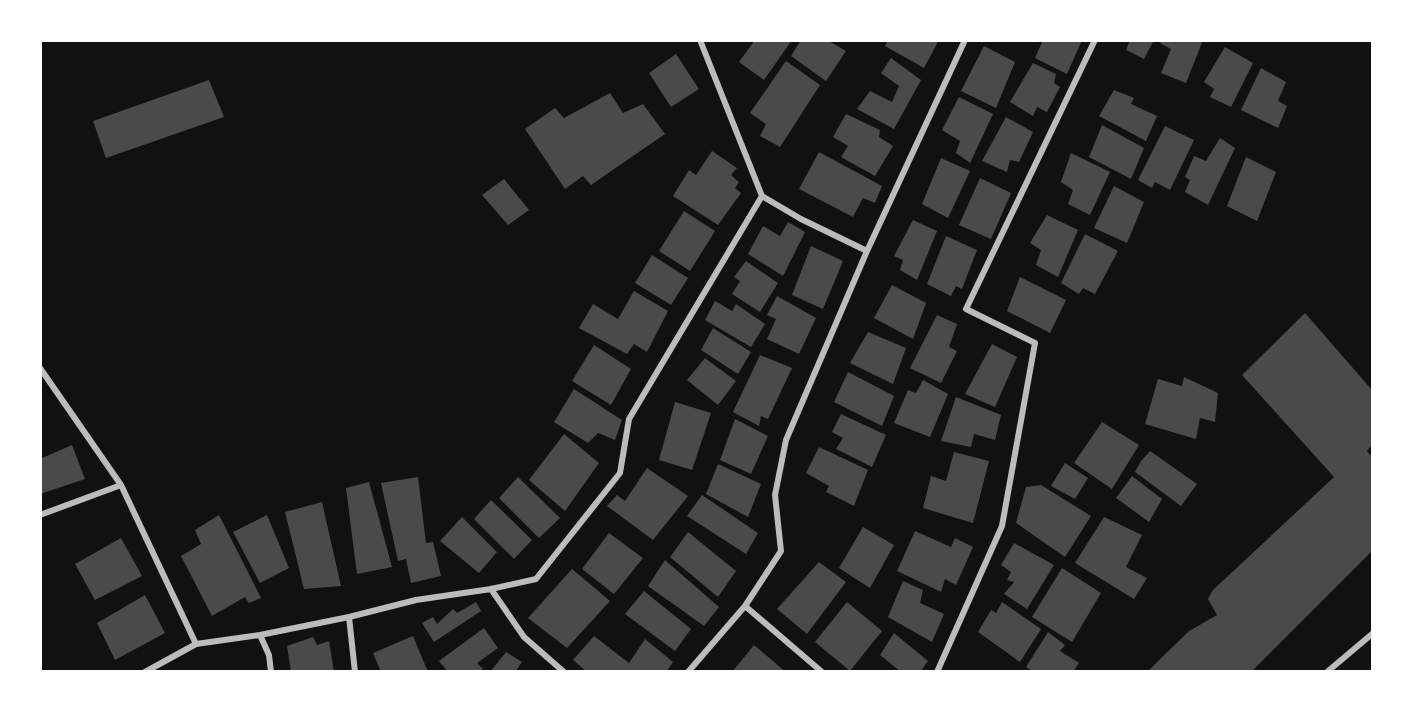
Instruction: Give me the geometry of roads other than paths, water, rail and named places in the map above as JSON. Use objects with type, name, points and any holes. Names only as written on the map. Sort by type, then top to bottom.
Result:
[{"type":"street","points":[[700,40],[762,196],[801,219],[867,251]]},
{"type":"street","points":[[688,672],[745,606],[781,551],[775,495],[786,440],[867,251],[965,40]]},
{"type":"street","points":[[937,672],[1002,526],[1035,343],[966,309],[1095,40]]},
{"type":"street","points":[[145,672],[196,644],[260,635],[349,617],[416,600],[491,589],[536,579],[620,473],[628,419],[762,196]]},
{"type":"street","points":[[40,368],[121,485],[196,644]]},
{"type":"street","points":[[40,515],[121,485]]},
{"type":"street","points":[[491,589],[524,638],[564,672]]},
{"type":"street","points":[[745,606],[822,672]]},
{"type":"street","points":[[349,617],[355,672]]},
{"type":"street","points":[[1327,672],[1372,634]]},
{"type":"street","points":[[260,635],[269,655],[271,672]]}]
